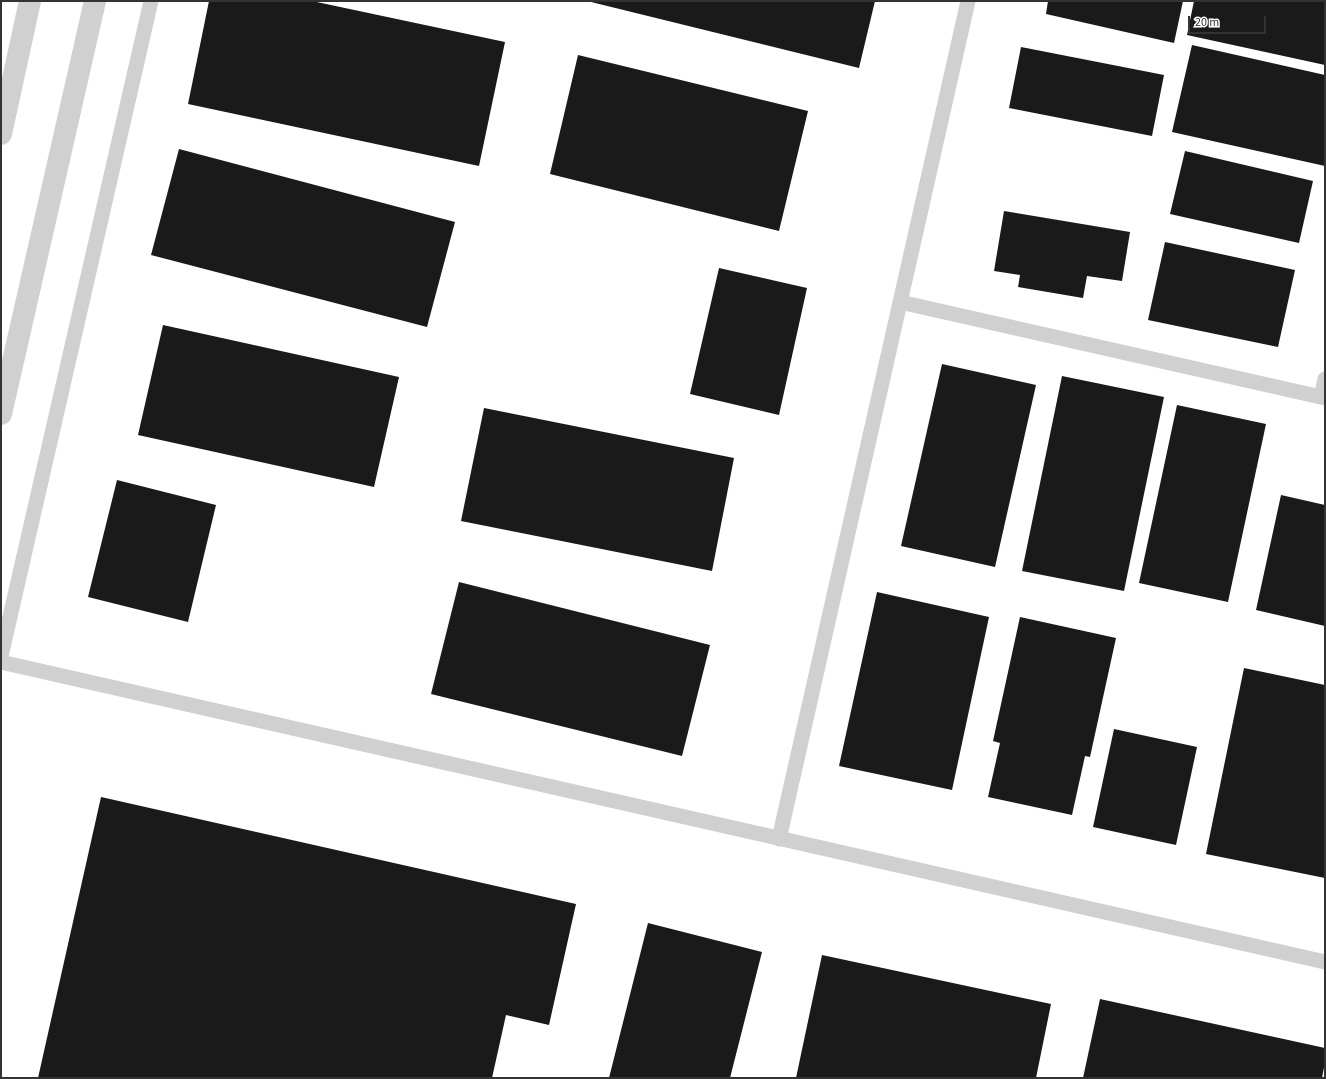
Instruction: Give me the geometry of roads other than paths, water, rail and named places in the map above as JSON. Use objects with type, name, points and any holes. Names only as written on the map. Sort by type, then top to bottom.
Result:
[{"type":"street","points":[[1,134],[30,1]]},
{"type":"street","points":[[1,414],[96,1]]},
{"type":"lane","points":[[1,656],[151,1]]},
{"type":"lane","points":[[779,839],[968,1]]},
{"type":"lane","points":[[900,302],[1323,398],[1325,379]]},
{"type":"lane","points":[[1,662],[1325,962]]}]
